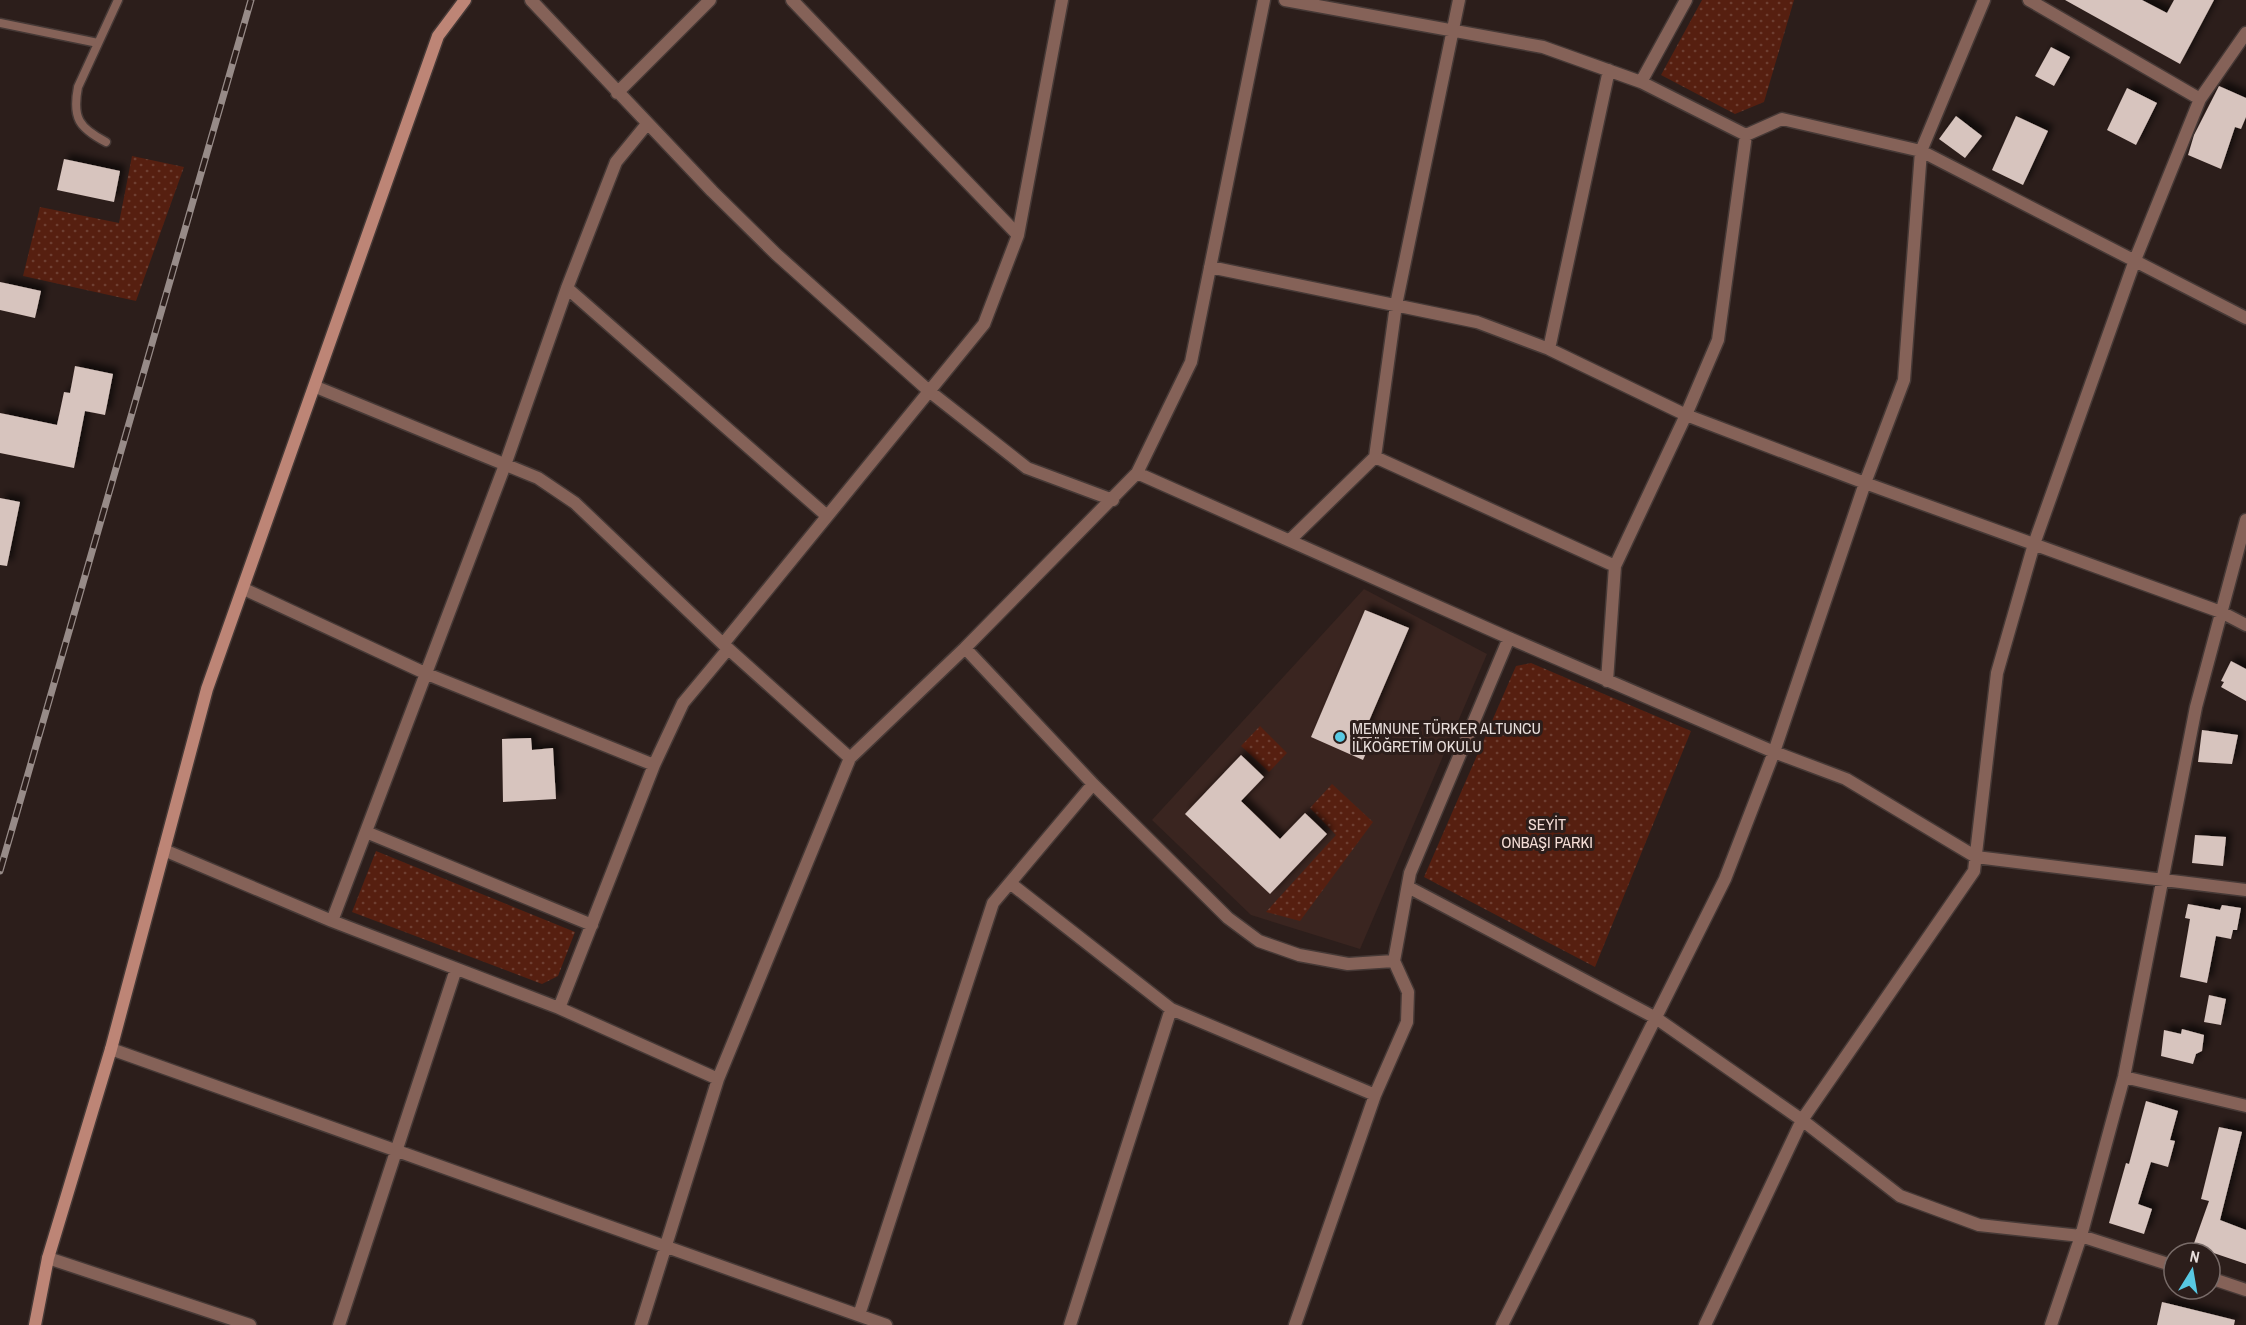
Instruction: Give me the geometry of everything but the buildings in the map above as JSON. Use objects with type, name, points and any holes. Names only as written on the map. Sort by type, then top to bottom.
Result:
[{"type":"street","points":[[35,1325],[48,1258],[111,1049],[207,689],[316,387],[438,36],[465,0]]},
{"type":"street","points":[[531,0],[617,93],[776,254],[928,391],[1027,468],[1113,500]]},
{"type":"street","points":[[617,93],[710,0]]},
{"type":"street","points":[[792,0],[1018,235]]},
{"type":"street","points":[[559,1008],[654,765],[683,703],[826,516],[984,324],[1018,235],[1062,0]]},
{"type":"street","points":[[641,1325],[718,1079],[850,758],[965,648],[1113,500],[1137,473],[1191,362],[1264,0]]},
{"type":"street","points":[[1285,0],[1542,47],[1641,82],[1746,135]]},
{"type":"street","points":[[1291,539],[1375,457],[1396,305],[1459,0]]},
{"type":"street","points":[[1641,82],[1686,0]]},
{"type":"street","points":[[1502,1325],[1725,879],[1774,752],[1865,483],[1904,380],[1921,151],[1984,0]]},
{"type":"street","points":[[2029,0],[2200,99]]},
{"type":"street","points":[[1705,1325],[1802,1120],[1974,871],[1998,673],[2034,544],[2135,260],[2200,99],[2246,33]]},
{"type":"street","points":[[1549,349],[1609,70]]},
{"type":"street","points":[[1746,135],[1782,119],[1921,151],[2246,318]]},
{"type":"street","points":[[332,921],[427,674],[505,465],[567,288],[616,162],[647,124]]},
{"type":"street","points":[[1607,681],[1615,566],[1686,415],[1718,340],[1746,135]]},
{"type":"street","points":[[1210,267],[1477,322],[1549,349],[1686,415],[1865,483],[2221,612],[2246,625]]},
{"type":"street","points":[[567,288],[826,516]]},
{"type":"street","points":[[316,387],[538,478],[575,503],[725,647],[850,758]]},
{"type":"street","points":[[1375,457],[1615,566]]},
{"type":"street","points":[[1137,473],[1291,539],[1509,639],[1774,752],[1846,779],[1976,857],[2246,890]]},
{"type":"street","points":[[2051,1325],[2081,1236],[2124,1077],[2164,880],[2176,797],[2196,707],[2246,520]]},
{"type":"street","points":[[243,589],[427,674],[654,765]]},
{"type":"street","points":[[1295,1325],[1375,1095],[1407,1022],[1408,992],[1394,961],[1410,873],[1509,639]]},
{"type":"street","points":[[965,648],[1093,784],[1228,918],[1259,941],[1299,955],[1348,964],[1394,961]]},
{"type":"street","points":[[859,1315],[993,903],[1093,784]]},
{"type":"street","points":[[366,832],[592,925]]},
{"type":"street","points":[[164,850],[332,921],[559,1008],[718,1079]]},
{"type":"street","points":[[1010,883],[1171,1009],[1375,1095]]},
{"type":"street","points":[[1408,887],[1656,1018],[1802,1120],[1900,1196],[1979,1225],[2081,1236],[2162,1262]]},
{"type":"street","points":[[339,1325],[456,969]]},
{"type":"street","points":[[1070,1325],[1171,1009]]},
{"type":"street","points":[[111,1049],[886,1325]]},
{"type":"street","points":[[2124,1077],[2246,1106]]},
{"type":"street","points":[[48,1258],[250,1325]]},
{"type":"street","points":[[2222,1282],[2246,1290]]},
{"type":"lane","points":[[106,142],[88,133],[79,124],[75,101],[78,87],[118,0]]},
{"type":"lane","points":[[0,23],[98,43]]},
{"type":"shaded area","name":"MEMNUNE TÜRKER ALTUNCU İLKÖĞRETİM OKULU","points":[[1364,589],[1487,654],[1360,949],[1251,915],[1152,820]]},
{"type":"green space","points":[[1702,0],[1794,0],[1764,102],[1735,114],[1661,75]]},
{"type":"green space","points":[[132,156],[184,167],[136,301],[23,276],[40,207],[119,223]]},
{"type":"green space","name":"SEYİT ONBAŞI PARKI","points":[[1531,663],[1691,731],[1595,967],[1424,877],[1516,666]]},
{"type":"green space","points":[[1260,726],[1287,753],[1269,772],[1241,746]]},
{"type":"green space","points":[[1332,784],[1373,822],[1300,921],[1266,912],[1336,835],[1310,808]]},
{"type":"green space","points":[[376,851],[575,932],[558,976],[542,984],[352,912]]},
{"type":"railway","points":[[0,871],[251,0]]},
{"type":"place","name":"MEMNUNE TÜRKER ALTUNCU İLKÖĞRETİM OKULU","points":[[1340,737]]}]
